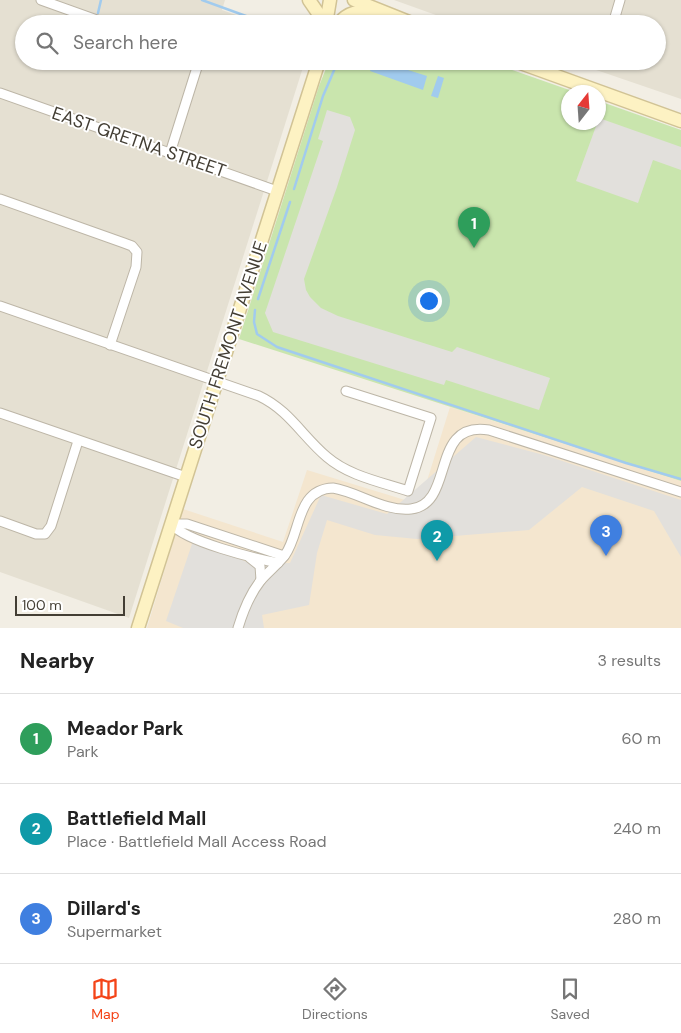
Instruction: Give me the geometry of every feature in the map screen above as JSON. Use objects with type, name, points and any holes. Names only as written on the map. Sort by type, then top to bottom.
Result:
[{"type":"main road","points":[[309,0],[319,15]]},
{"type":"main road","points":[[328,15],[330,0]]},
{"type":"main road","points":[[354,0],[391,15]]},
{"type":"main road","points":[[376,0],[392,15]]},
{"type":"main road","points":[[349,15],[363,10],[388,15]]},
{"type":"main road","name":"SOUTH FREMONT AVENUE","points":[[138,628],[316,70]]},
{"type":"main road","points":[[540,70],[681,121]]},
{"type":"street","points":[[41,0],[83,15]]},
{"type":"street","points":[[616,15],[620,0]]},
{"type":"street","points":[[170,153],[196,70]]},
{"type":"street","name":"EAST GRETNA STREET","points":[[0,93],[277,191]]},
{"type":"street","points":[[0,199],[132,246],[137,252],[136,267],[110,345]]},
{"type":"street","points":[[0,306],[259,396],[279,407],[319,450],[344,468],[408,491],[431,418],[346,391]]},
{"type":"street","points":[[0,413],[186,477]]},
{"type":"street","points":[[238,628],[249,600],[261,580],[281,559],[303,508],[314,494],[333,488],[396,508],[411,509],[420,506],[434,492],[454,441],[463,433],[476,429],[489,430],[681,492]]},
{"type":"street","points":[[0,521],[36,534],[45,534],[51,526],[78,441]]},
{"type":"street","points":[[171,524],[185,535],[246,555],[281,559]]},
{"type":"street","points":[[171,524],[187,524],[281,559]]},
{"type":"street","points":[[246,555],[260,566],[261,580]]},
{"type":"shaded area","points":[[0,0],[225,0],[222,10],[236,15],[15,15],[15,70],[302,70],[129,618],[0,572]]},
{"type":"shaded area","points":[[394,0],[681,0],[681,99],[596,70],[666,70],[666,15],[436,15]]},
{"type":"shaded area","points":[[327,110],[350,117],[355,130],[304,279],[306,290],[310,297],[321,308],[338,316],[452,352],[457,347],[550,378],[539,410],[446,380],[444,385],[273,332],[265,313],[323,141],[318,139]]},
{"type":"shaded area","points":[[606,120],[681,147],[681,170],[653,160],[638,203],[576,181],[595,130],[606,130]]},
{"type":"shaded area","points":[[450,407],[681,481],[681,628],[147,628],[183,509],[283,542],[307,470],[405,500],[426,484]]},
{"type":"shaded area","points":[[476,437],[544,455],[681,500],[681,557],[654,511],[582,487],[529,530],[417,539],[375,535],[327,520],[317,553],[309,605],[262,615],[264,628],[183,628],[166,621],[194,538],[251,564],[290,563],[321,495],[387,514]]},
{"type":"green space","points":[[325,70],[513,70],[561,87],[561,130],[606,130],[606,103],[681,130],[681,481],[239,339]]},
{"type":"water","points":[[408,70],[427,76],[423,90],[370,71]]},
{"type":"water","points":[[438,76],[444,78],[438,98],[431,96]]},
{"type":"waterway","points":[[98,13],[101,0]]},
{"type":"waterway","points":[[202,0],[243,15]]},
{"type":"waterway","points":[[294,189],[323,96],[334,70]]},
{"type":"waterway","points":[[258,299],[290,202]]},
{"type":"waterway","points":[[255,310],[254,322],[257,334],[277,347],[626,463],[681,479]]},
{"type":"place","name":"Meador Park","points":[[474,248]]},
{"type":"place","name":"Dillard's","points":[[606,556]]},
{"type":"place","name":"Battlefield Mall","points":[[437,561]]}]
